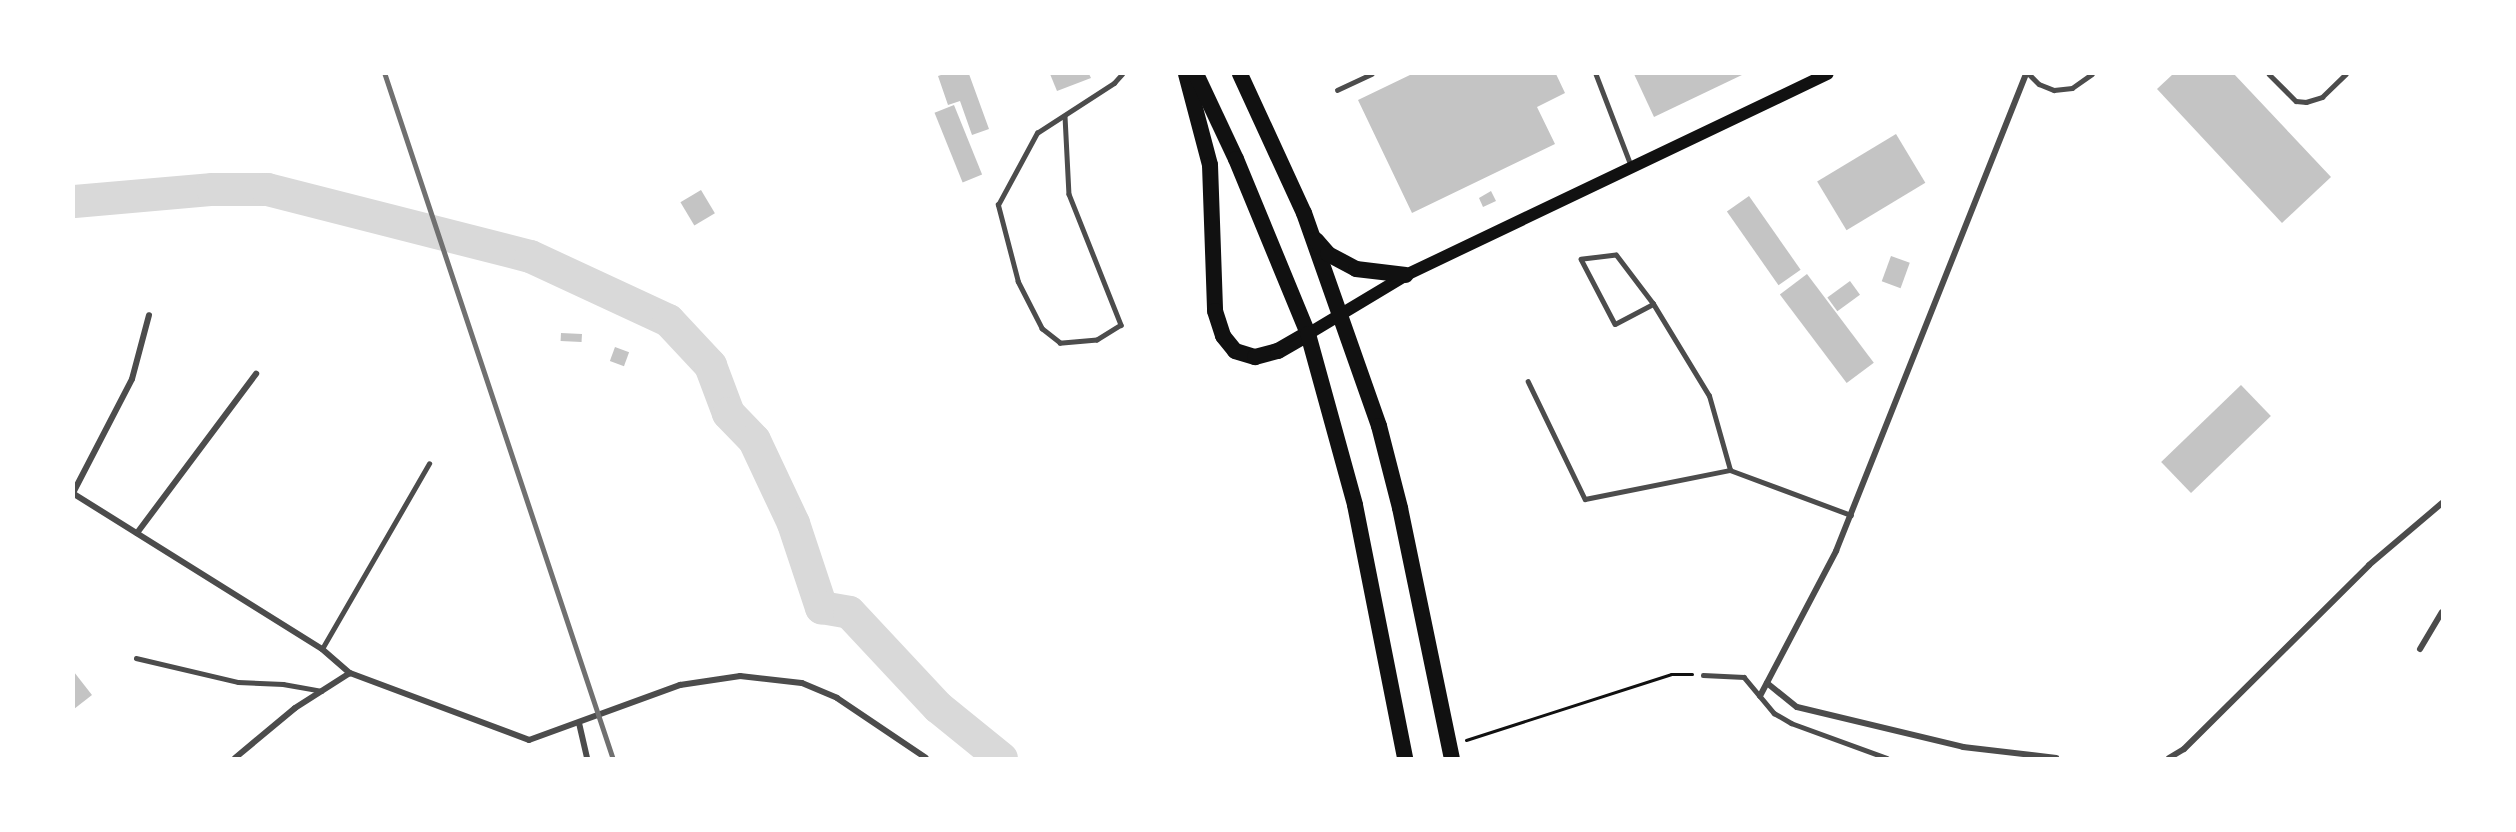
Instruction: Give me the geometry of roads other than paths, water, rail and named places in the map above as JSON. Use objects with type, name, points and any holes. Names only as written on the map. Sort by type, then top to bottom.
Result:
[{"type":"highway","points":[[1186,74],[1210,165],[1215,311],[1222,336],[1235,351],[1255,357],[1278,351],[1308,334]]},
{"type":"highway","points":[[1196,74],[1236,159],[1308,334],[1355,505],[1405,759]]},
{"type":"highway","points":[[1240,74],[1313,236],[1336,259],[1367,273],[1406,275]]},
{"type":"highway","points":[[1304,213],[1379,426],[1400,508],[1451,752]]},
{"type":"main road","points":[[1308,334],[1406,275],[1828,74]]},
{"type":"street","points":[[1760,696],[1851,515],[2028,74]]},
{"type":"street","points":[[149,315],[132,379],[74,493],[322,649],[350,673],[529,741],[680,685],[740,676],[802,683],[837,698],[926,759]]},
{"type":"street","points":[[137,533],[256,374]]},
{"type":"street","points":[[2169,759],[2184,749],[2369,565],[2442,503]]},
{"type":"street","points":[[2420,649],[2442,612]]},
{"type":"street","points":[[235,759],[321,691],[350,673]]},
{"type":"street","points":[[1767,683],[1797,706],[1963,747],[2056,759]]},
{"type":"street","points":[[579,723],[587,759]]},
{"type":"lane","points":[[1065,116],[1069,194],[1122,325],[1097,340],[1060,343],[1042,329],[1018,282],[998,204],[1037,133],[1065,116],[1122,74]]},
{"type":"lane","points":[[1337,90],[1371,74]]},
{"type":"lane","points":[[1596,74],[1632,168]]},
{"type":"lane","points":[[2028,74],[2054,90],[2072,88],[2092,74]]},
{"type":"lane","points":[[2269,74],[2296,100],[2306,102],[2322,97],[2346,74]]},
{"type":"lane","points":[[1653,304],[1615,324],[1581,259],[1616,255],[1653,304],[1709,396],[1730,470]]},
{"type":"lane","points":[[1528,381],[1585,499],[1730,470],[1851,515]]},
{"type":"lane","points":[[322,649],[429,464]]},
{"type":"lane","points":[[136,658],[238,682],[283,684],[321,691]]},
{"type":"lane","points":[[1703,675],[1744,677],[1774,713],[1791,723],[1887,759]]},
{"type":"waterway","points":[[74,201],[212,189],[267,189],[530,256],[668,320],[710,365],[728,413],[754,440],[793,523],[821,607],[849,612],[938,707],[1001,758]]},
{"type":"railway","points":[[385,74],[613,758]]}]
